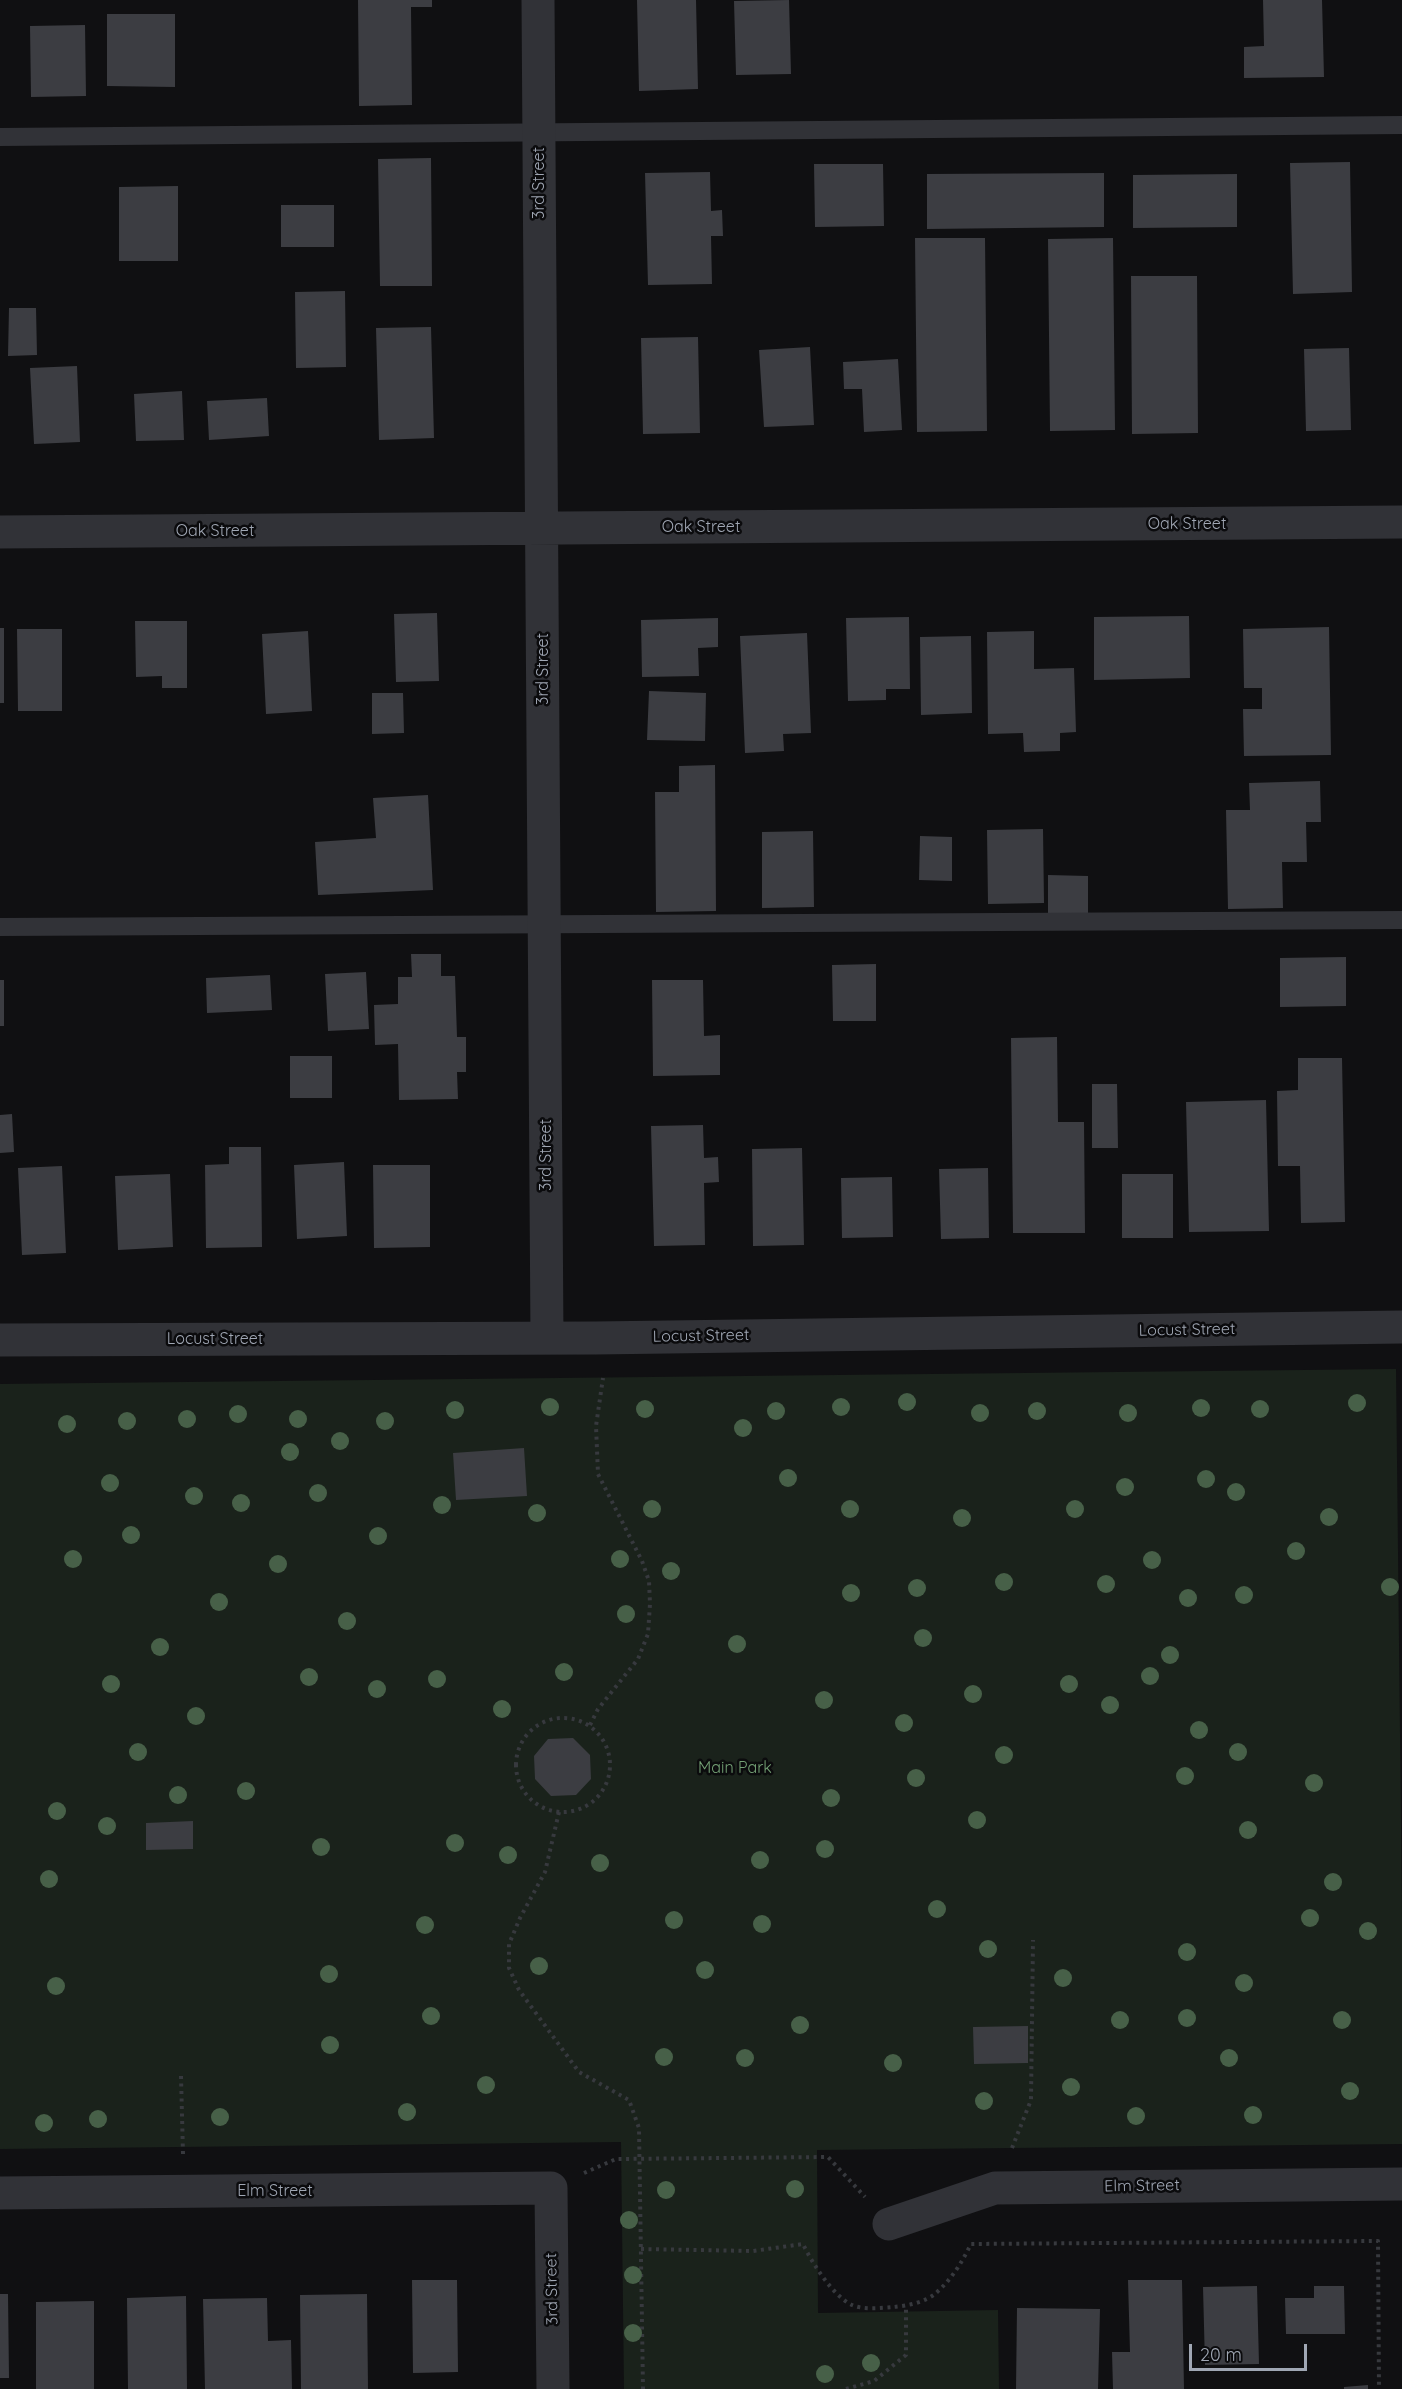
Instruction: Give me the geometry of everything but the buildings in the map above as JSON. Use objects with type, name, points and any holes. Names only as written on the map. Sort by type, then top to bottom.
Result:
[{"type":"street","name":"3rd Street","points":[[538,0],[547,1338]]},
{"type":"street","name":"Oak Street","points":[[0,532],[1402,522]]},
{"type":"street","name":"Locust Street","points":[[0,1340],[547,1338],[1402,1328]]},
{"type":"street","name":"Elm Street","points":[[889,2224],[994,2188],[1402,2184]]},
{"type":"street","name":"3rd Street","points":[[551,2188],[553,2389]]},
{"type":"street","name":"Elm Street","points":[[0,2193],[551,2188]]},
{"type":"lane","points":[[0,137],[1402,125]]},
{"type":"lane","points":[[0,927],[1402,920]]},
{"type":"path","points":[[590,1725],[598,1709],[638,1659],[648,1634],[650,1604],[649,1581],[642,1561],[598,1474],[596,1426],[603,1378]]},
{"type":"path","points":[[560,1717],[576,1719],[590,1725],[602,1737],[609,1752],[610,1769],[605,1785],[596,1798],[582,1808],[559,1812],[537,1804],[525,1794],[517,1779],[515,1763],[520,1744],[530,1730],[544,1721],[560,1717]]},
{"type":"path","points":[[559,1812],[545,1872],[509,1944],[509,1968],[519,1990],[579,2072],[629,2100],[639,2128],[643,2389]]},
{"type":"path","points":[[1012,2148],[1031,2100],[1033,1940]]},
{"type":"path","points":[[181,2076],[184,2192]]},
{"type":"path","points":[[551,2188],[616,2159],[828,2157],[889,2224]]},
{"type":"path","points":[[641,2249],[753,2252],[803,2244],[812,2263],[828,2284],[852,2305],[874,2308],[906,2306],[934,2295],[952,2278],[972,2244],[1378,2241],[1379,2389]]},
{"type":"path","points":[[846,2389],[874,2381],[906,2355],[906,2306]]},
{"type":"green space","name":"Main Park","points":[[1396,1369],[1402,2144],[817,2150],[818,2313],[998,2310],[999,2389],[624,2389],[621,2142],[0,2149],[0,1384]]}]
